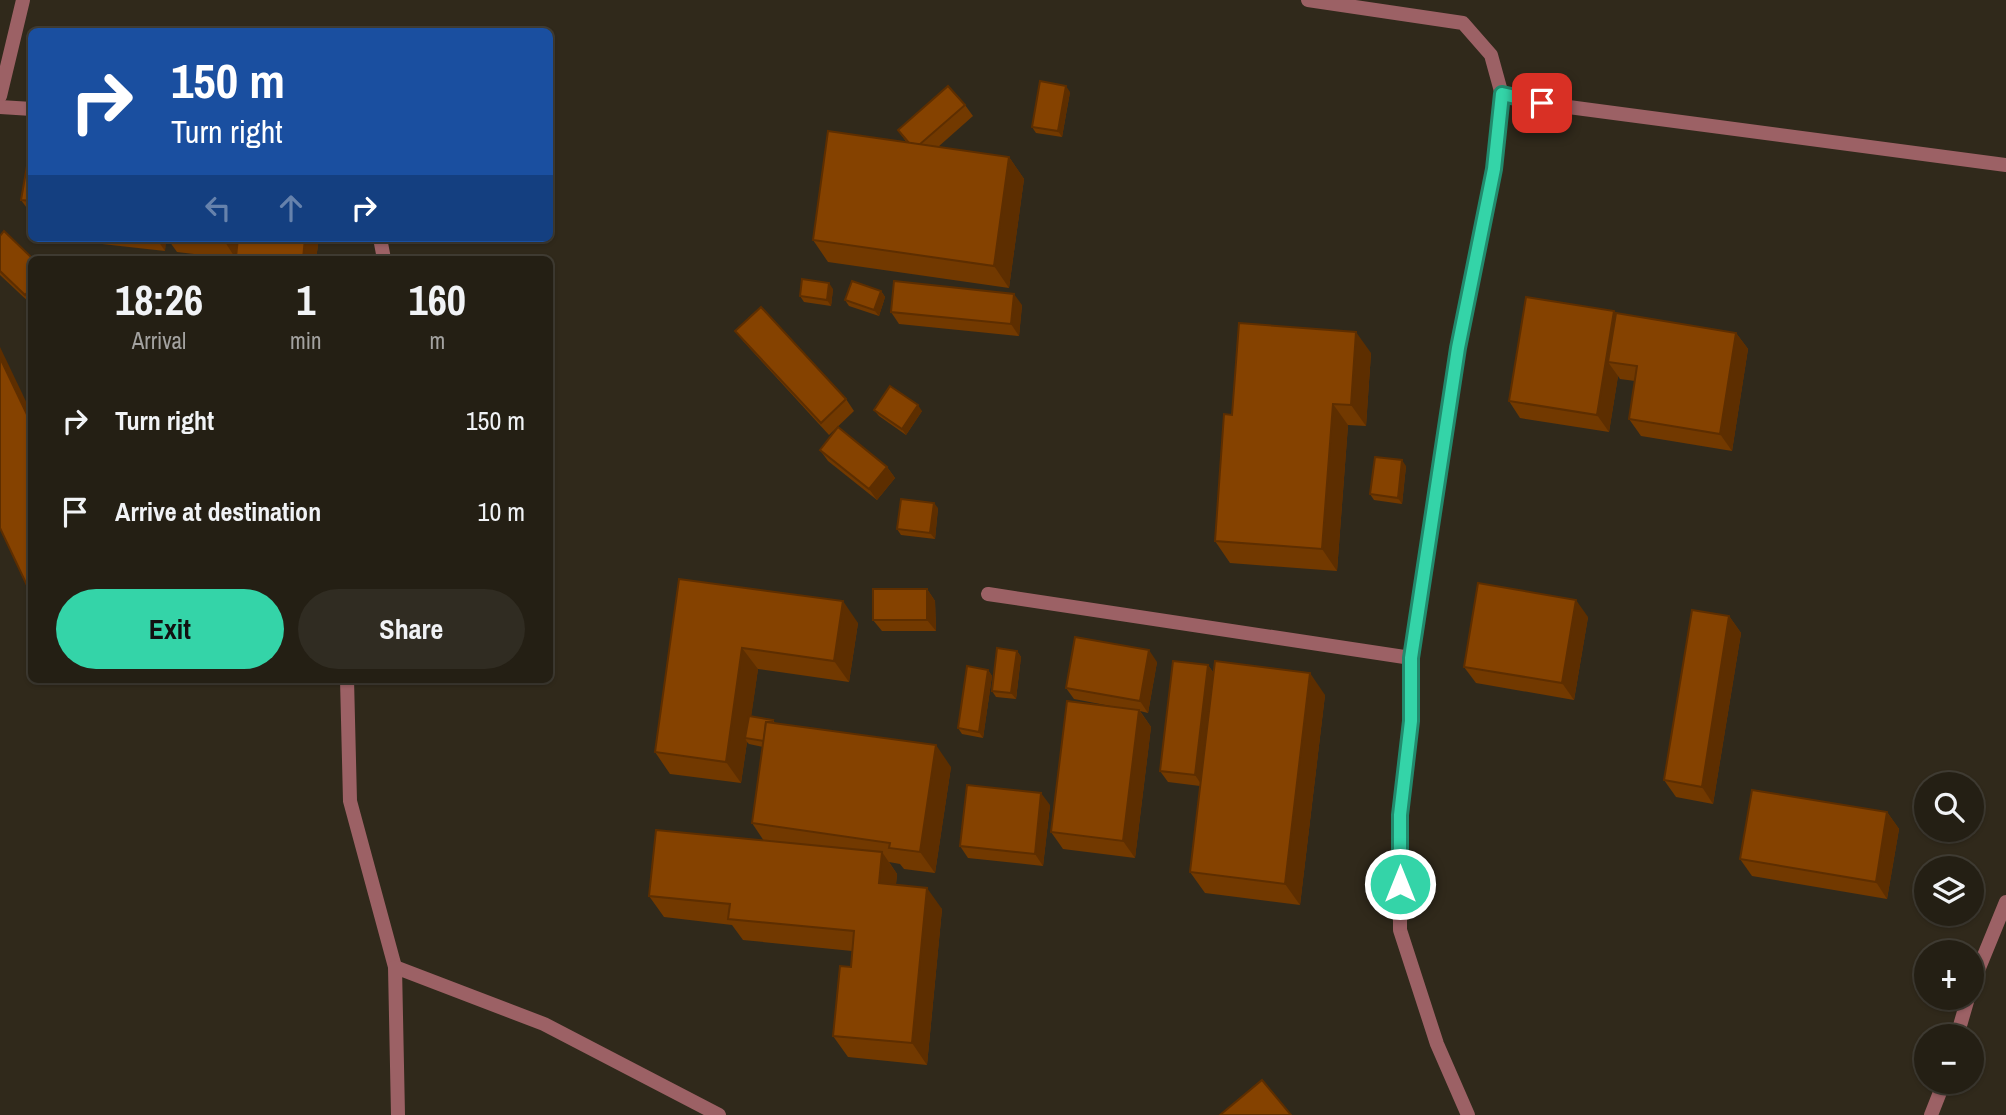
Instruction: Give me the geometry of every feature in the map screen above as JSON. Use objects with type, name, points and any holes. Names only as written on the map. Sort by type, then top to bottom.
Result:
[{"type":"street","points":[[0,96],[23,0]]},
{"type":"street","points":[[1308,0],[1463,23],[1491,55],[1502,94],[1494,169],[1458,348],[1411,658],[1411,721],[1400,815],[1400,930],[1437,1045],[1468,1115]]},
{"type":"street","points":[[1502,94],[1561,106],[2006,165]]},
{"type":"street","points":[[0,107],[28,109]]},
{"type":"street","points":[[988,593],[1411,658]]},
{"type":"street","points":[[347,683],[351,801],[395,967],[398,1115]]},
{"type":"street","points":[[1984,956],[2006,902]]},
{"type":"street","points":[[395,967],[544,1024],[719,1115]]},
{"type":"street","points":[[1931,1115],[1939,1094]]},
{"type":"building","points":[[1040,81],[1066,86],[1058,131],[1032,127]]},
{"type":"building","points":[[948,86],[965,105],[919,145],[909,143],[898,130]]},
{"type":"building","points":[[828,131],[1009,157],[994,266],[813,240]]},
{"type":"building","points":[[28,160],[28,201],[21,200]]},
{"type":"building","points":[[4,231],[30,256],[28,292],[25,295],[0,271],[0,236]]},
{"type":"building","points":[[238,242],[305,242],[303,256],[236,256]]},
{"type":"building","points":[[802,279],[829,283],[827,300],[800,296]]},
{"type":"building","points":[[852,281],[881,291],[874,310],[845,300]]},
{"type":"building","points":[[894,281],[1014,294],[1011,324],[891,312]]},
{"type":"building","points":[[1526,297],[1614,311],[1597,415],[1509,401]]},
{"type":"building","points":[[761,307],[846,399],[821,423],[735,331]]},
{"type":"building","points":[[1616,313],[1736,333],[1720,434],[1629,419],[1637,366],[1608,362]]},
{"type":"building","points":[[1239,323],[1356,332],[1351,405],[1333,404],[1322,549],[1215,541],[1224,414],[1232,415]]},
{"type":"building","points":[[0,358],[28,417],[28,588],[0,528]]},
{"type":"building","points":[[890,386],[918,405],[902,429],[874,410]]},
{"type":"building","points":[[838,427],[887,467],[869,489],[820,450]]},
{"type":"building","points":[[1375,457],[1402,460],[1398,498],[1370,494]]},
{"type":"building","points":[[901,499],[934,503],[930,533],[897,529]]},
{"type":"building","points":[[679,579],[843,601],[834,661],[742,648],[726,762],[655,752]]},
{"type":"building","points":[[1478,583],[1576,600],[1562,683],[1464,667]]},
{"type":"building","points":[[873,589],[927,589],[927,620],[873,620]]},
{"type":"building","points":[[1692,610],[1729,616],[1702,787],[1664,780]]},
{"type":"building","points":[[1075,637],[1149,650],[1140,701],[1066,688]]},
{"type":"building","points":[[997,648],[1017,651],[1011,693],[992,691]]},
{"type":"building","points":[[1173,661],[1208,665],[1195,775],[1160,771]]},
{"type":"building","points":[[1215,661],[1310,673],[1285,884],[1190,872]]},
{"type":"building","points":[[967,666],[988,670],[979,732],[958,728]]},
{"type":"building","points":[[1067,701],[1139,710],[1123,841],[1051,832]]},
{"type":"building","points":[[749,716],[773,720],[766,722],[764,741],[745,738]]},
{"type":"building","points":[[766,722],[936,745],[920,852],[889,848],[890,843],[752,823]]},
{"type":"building","points":[[967,785],[1041,793],[1035,854],[960,846]]},
{"type":"building","points":[[1752,790],[1887,812],[1876,882],[1740,859]]},
{"type":"building","points":[[656,830],[882,852],[879,883],[927,888],[912,1043],[833,1036],[840,966],[851,967],[854,931],[728,919],[730,904],[649,896]]},
{"type":"building","points":[[1262,1080],[1291,1115],[1220,1115]]},
{"type":"route","points":[[1400,884],[1400,815],[1411,721],[1411,658],[1458,348],[1494,169],[1502,94],[1542,103]]}]
